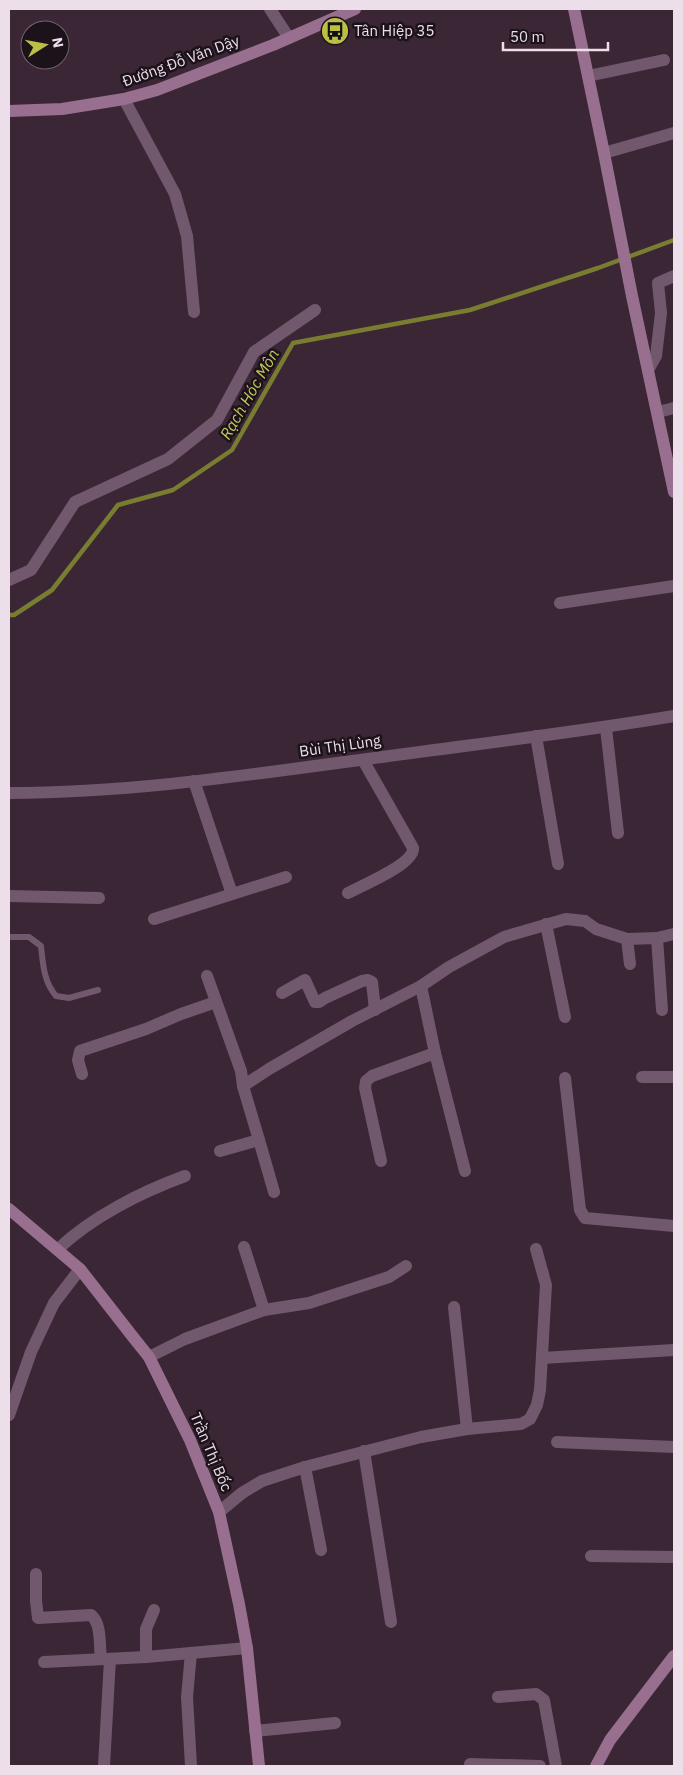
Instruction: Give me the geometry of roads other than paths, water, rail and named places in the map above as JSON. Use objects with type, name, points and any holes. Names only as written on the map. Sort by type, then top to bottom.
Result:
[{"type":"main road","name":"Đường Đỗ Văn Dậy","points":[[9,111],[62,109],[124,100],[158,90],[289,38],[355,9]]},
{"type":"main road","points":[[574,9],[674,492]]},
{"type":"main road","name":"Trần Thị Bốc","points":[[9,1209],[80,1269],[149,1357],[190,1440],[219,1512],[248,1648],[259,1766]]},
{"type":"main road","points":[[596,1766],[610,1740],[674,1656]]},
{"type":"street","points":[[270,9],[289,38]]},
{"type":"street","points":[[588,76],[664,60]]},
{"type":"street","points":[[124,100],[174,194],[187,236],[194,312]]},
{"type":"street","points":[[604,153],[674,133]]},
{"type":"street","points":[[648,370],[656,356],[660,322],[658,283],[674,276]]},
{"type":"street","points":[[9,580],[31,570],[75,502],[168,459],[216,420],[254,352],[315,310]]},
{"type":"street","points":[[658,412],[674,408]]},
{"type":"street","points":[[560,602],[674,586]]},
{"type":"street","name":"Bùi Thị Lùng","points":[[9,793],[108,789],[232,778],[606,728],[674,716]]},
{"type":"street","points":[[606,728],[618,833]]},
{"type":"street","points":[[536,736],[558,864]]},
{"type":"street","points":[[348,893],[395,869],[411,858],[414,852],[363,760]]},
{"type":"street","points":[[194,781],[232,894]]},
{"type":"street","points":[[154,919],[286,878]]},
{"type":"street","points":[[9,896],[99,898]]},
{"type":"street","points":[[243,1086],[352,1021],[421,986],[449,966],[504,937],[566,919],[585,921],[596,928],[627,939],[657,938],[674,934]]},
{"type":"street","points":[[546,924],[565,1017]]},
{"type":"street","points":[[657,938],[662,1010]]},
{"type":"street","points":[[627,939],[630,964]]},
{"type":"street","points":[[207,976],[241,1071],[243,1086],[274,1192]]},
{"type":"street","points":[[282,993],[305,980],[315,1002],[319,1002],[362,980],[368,980],[372,982],[375,1010]]},
{"type":"street","points":[[421,986],[435,1053],[465,1171]]},
{"type":"street","points":[[82,1074],[78,1060],[80,1051],[146,1029],[216,1002]]},
{"type":"street","points":[[381,1161],[365,1088],[366,1080],[372,1076],[435,1053]]},
{"type":"street","points":[[642,1076],[674,1077]]},
{"type":"street","points":[[565,1078],[580,1210],[585,1218],[674,1226]]},
{"type":"street","points":[[220,1151],[259,1140]]},
{"type":"street","points":[[58,1249],[76,1232],[122,1204],[185,1176]]},
{"type":"street","points":[[244,1247],[264,1310]]},
{"type":"street","points":[[219,1512],[242,1493],[262,1481],[305,1466],[420,1438],[468,1429],[521,1424],[530,1419],[537,1405],[546,1285],[536,1249]]},
{"type":"street","points":[[149,1357],[185,1340],[264,1310],[309,1303],[389,1277],[406,1266]]},
{"type":"street","points":[[9,1414],[31,1352],[54,1302],[80,1269]]},
{"type":"street","points":[[454,1307],[468,1429]]},
{"type":"street","points":[[542,1358],[674,1350]]},
{"type":"street","points":[[557,1442],[674,1447]]},
{"type":"street","points":[[364,1451],[391,1622]]},
{"type":"street","points":[[305,1466],[321,1550]]},
{"type":"street","points":[[592,1556],[674,1557]]},
{"type":"street","points":[[36,1574],[38,1618],[91,1615],[98,1625],[105,1659],[104,1766]]},
{"type":"street","points":[[146,1657],[146,1629],[154,1610]]},
{"type":"street","points":[[44,1662],[146,1657],[248,1648]]},
{"type":"street","points":[[191,1653],[187,1696],[191,1766]]},
{"type":"street","points":[[498,1697],[536,1694],[544,1700],[556,1766]]},
{"type":"street","points":[[255,1731],[335,1723]]},
{"type":"street","points":[[470,1764],[540,1766]]},
{"type":"lane","points":[[9,937],[29,937],[41,946],[44,974],[49,988],[56,996],[69,998],[98,990]]},
{"type":"waterway","name":"Rạch Hóc Môn","points":[[9,615],[14,615],[52,590],[118,505],[173,490],[232,450],[293,343],[470,310],[598,268],[674,240]]},
{"type":"place","name":"Tân Hiệp 35","points":[[335,31]]}]
